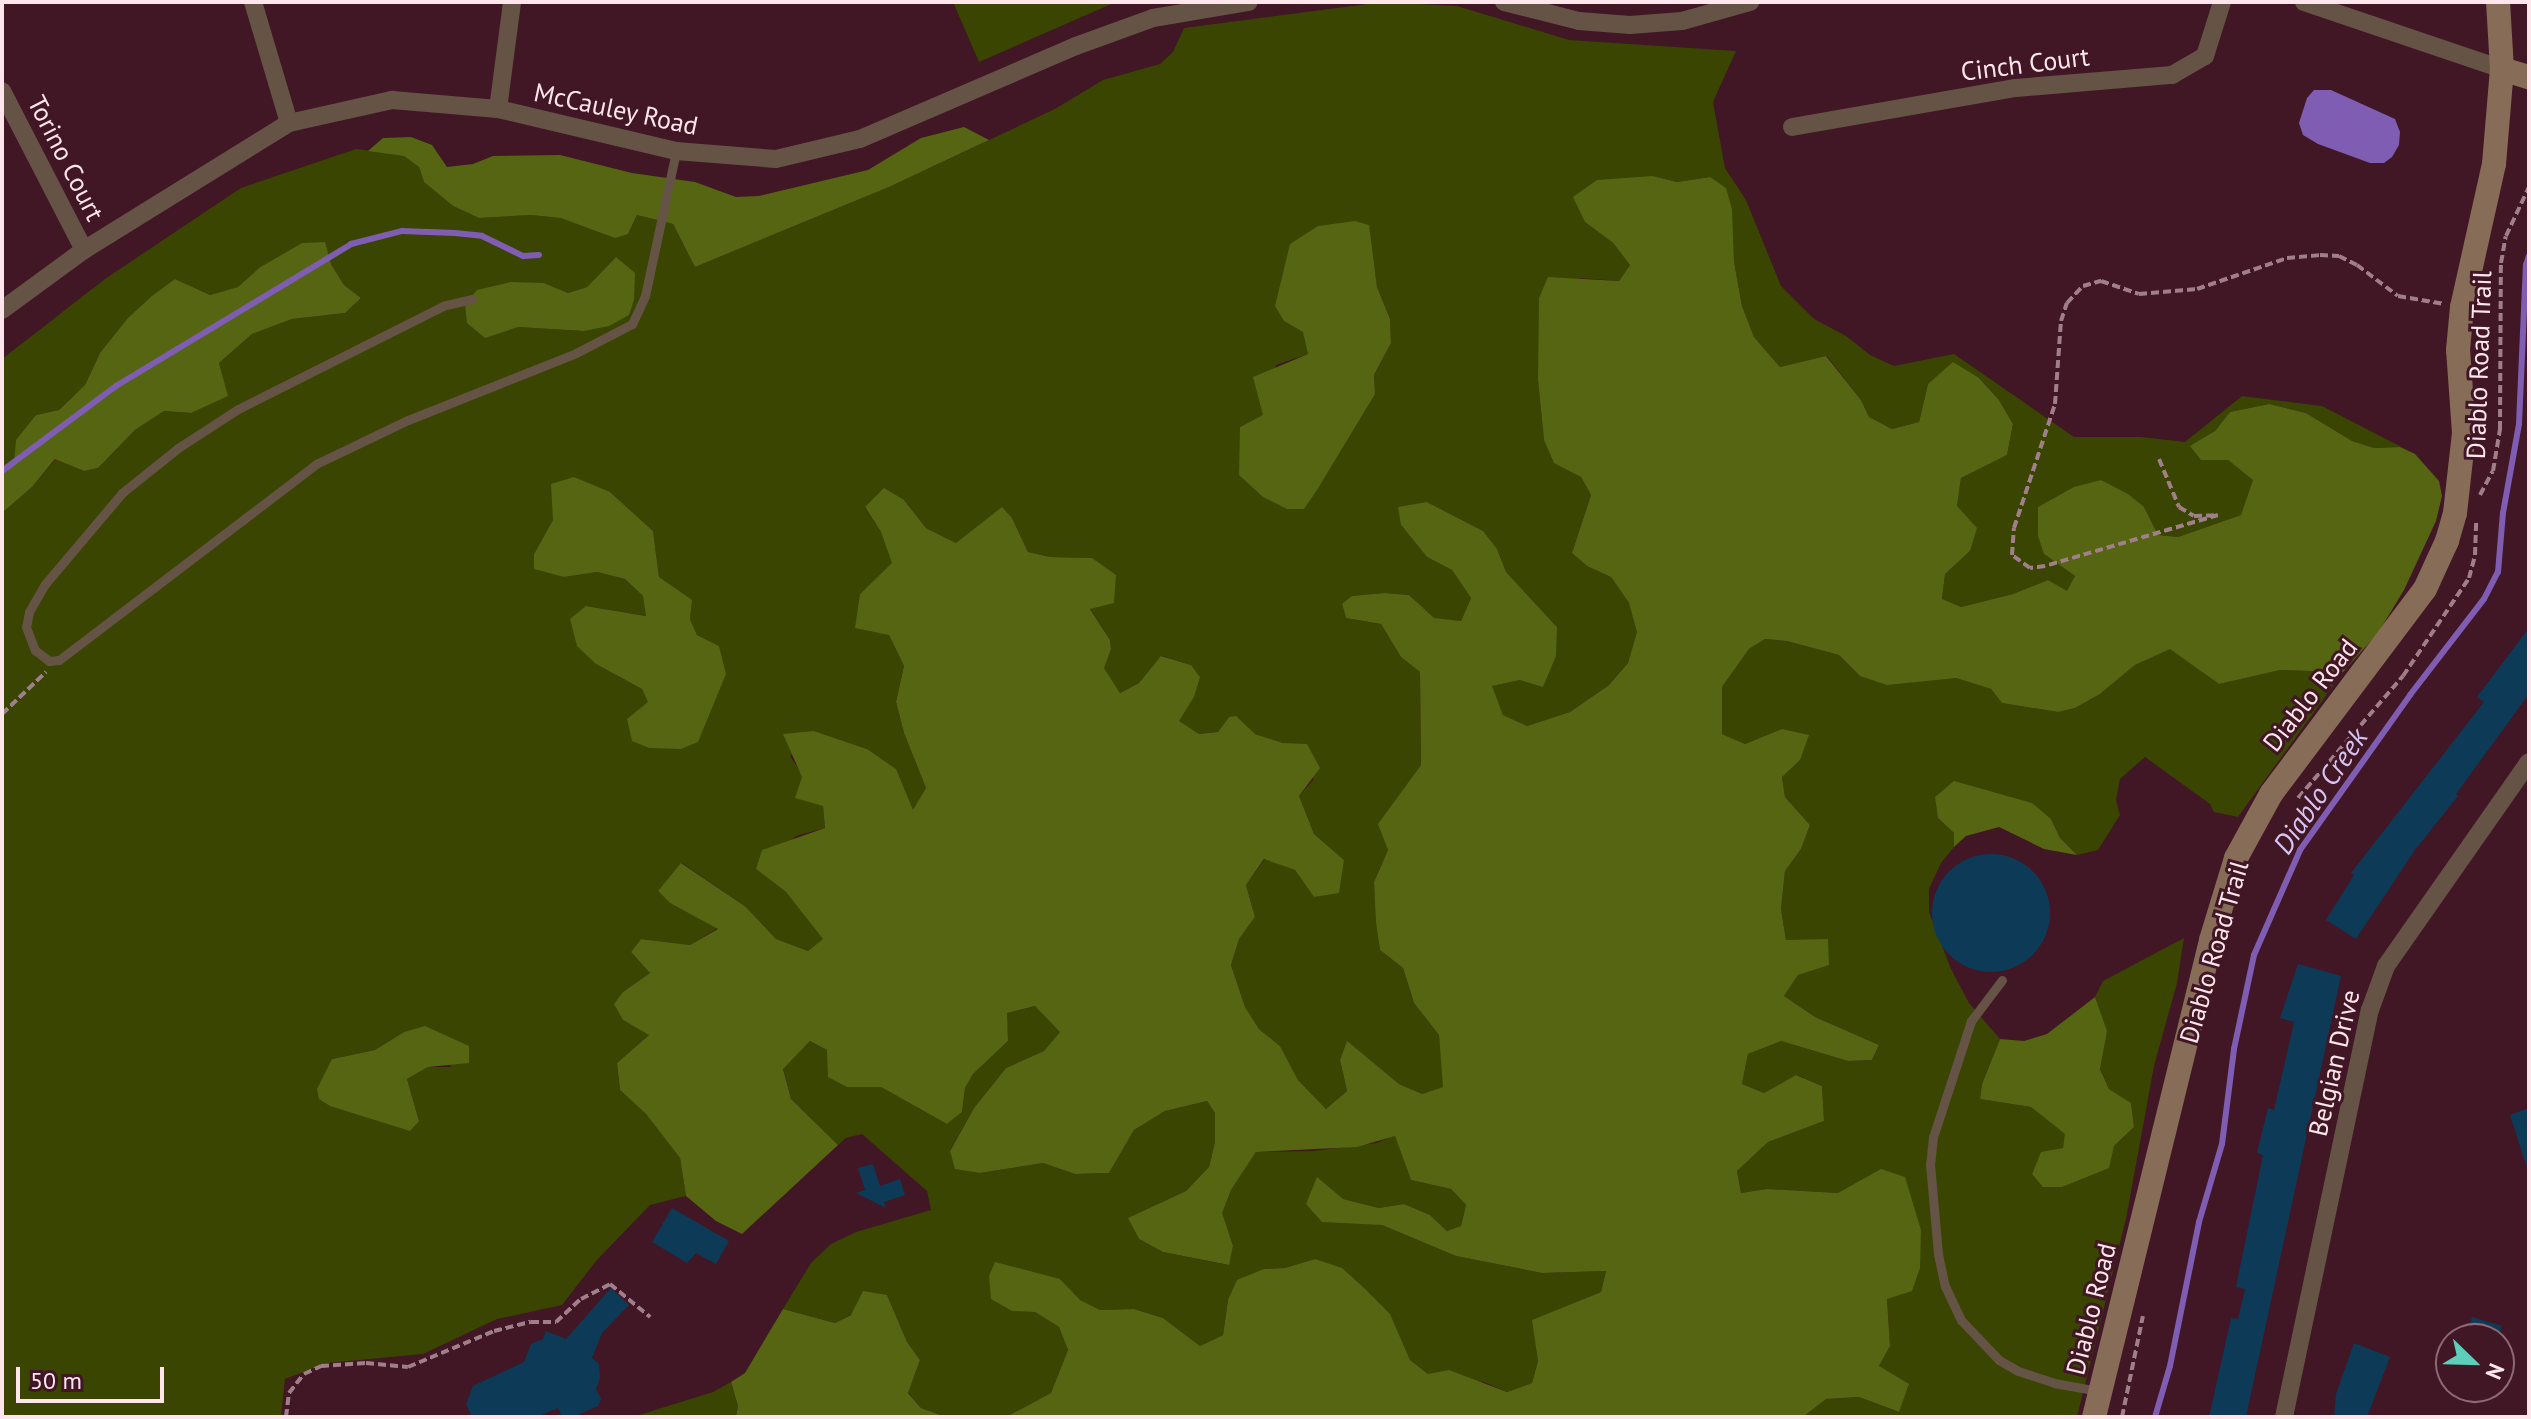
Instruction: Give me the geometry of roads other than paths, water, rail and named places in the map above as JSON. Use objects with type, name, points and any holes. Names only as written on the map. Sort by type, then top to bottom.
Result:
[{"type":"street","points":[[253,2],[289,123]]},
{"type":"street","points":[[498,109],[512,2]]},
{"type":"street","name":"McCauley Road","points":[[2,310],[84,250],[289,123],[392,100],[498,109],[676,151],[742,159],[809,153],[860,139],[1076,46],[1153,18],[1249,2]]},
{"type":"street","points":[[1504,2],[1579,21],[1630,25],[1682,21],[1750,2]]},
{"type":"street","name":"Cinch Court","points":[[1792,127],[2016,88],[2172,75],[2205,56],[2222,2]]},
{"type":"street","points":[[2304,2],[2529,77]]},
{"type":"street","name":"Diablo Road","points":[[2094,1417],[2211,940],[2236,858],[2271,794],[2425,589],[2447,541],[2463,464],[2458,350],[2462,307],[2494,164],[2502,69],[2498,2]]},
{"type":"street","name":"Torino Court","points":[[2,91],[84,250]]},
{"type":"street","name":"Belgian Drive","points":[[2284,1417],[2370,1010],[2386,966],[2522,787],[2529,762]]},
{"type":"lane","points":[[472,299],[445,305],[238,409],[178,448],[122,493],[45,584],[29,612],[26,627],[35,650],[49,661],[59,660],[316,464],[408,420],[576,353],[632,324],[645,296],[676,151]]},
{"type":"lane","points":[[2002,980],[1971,1021],[1933,1137],[1930,1164],[1943,1276],[1951,1305],[1961,1320],[1982,1346],[1999,1360],[2018,1371],[2054,1383],[2099,1391]]},
{"type":"waterway","points":[[2,471],[116,386],[351,244],[402,231],[455,233],[482,236],[523,256],[539,255]]},
{"type":"waterway","name":"Diablo Creek","points":[[2155,1417],[2170,1366],[2199,1222],[2222,1144],[2234,1049],[2254,955],[2300,850],[2410,695],[2484,599],[2498,572],[2503,513],[2519,424],[2526,265],[2529,256]]}]
